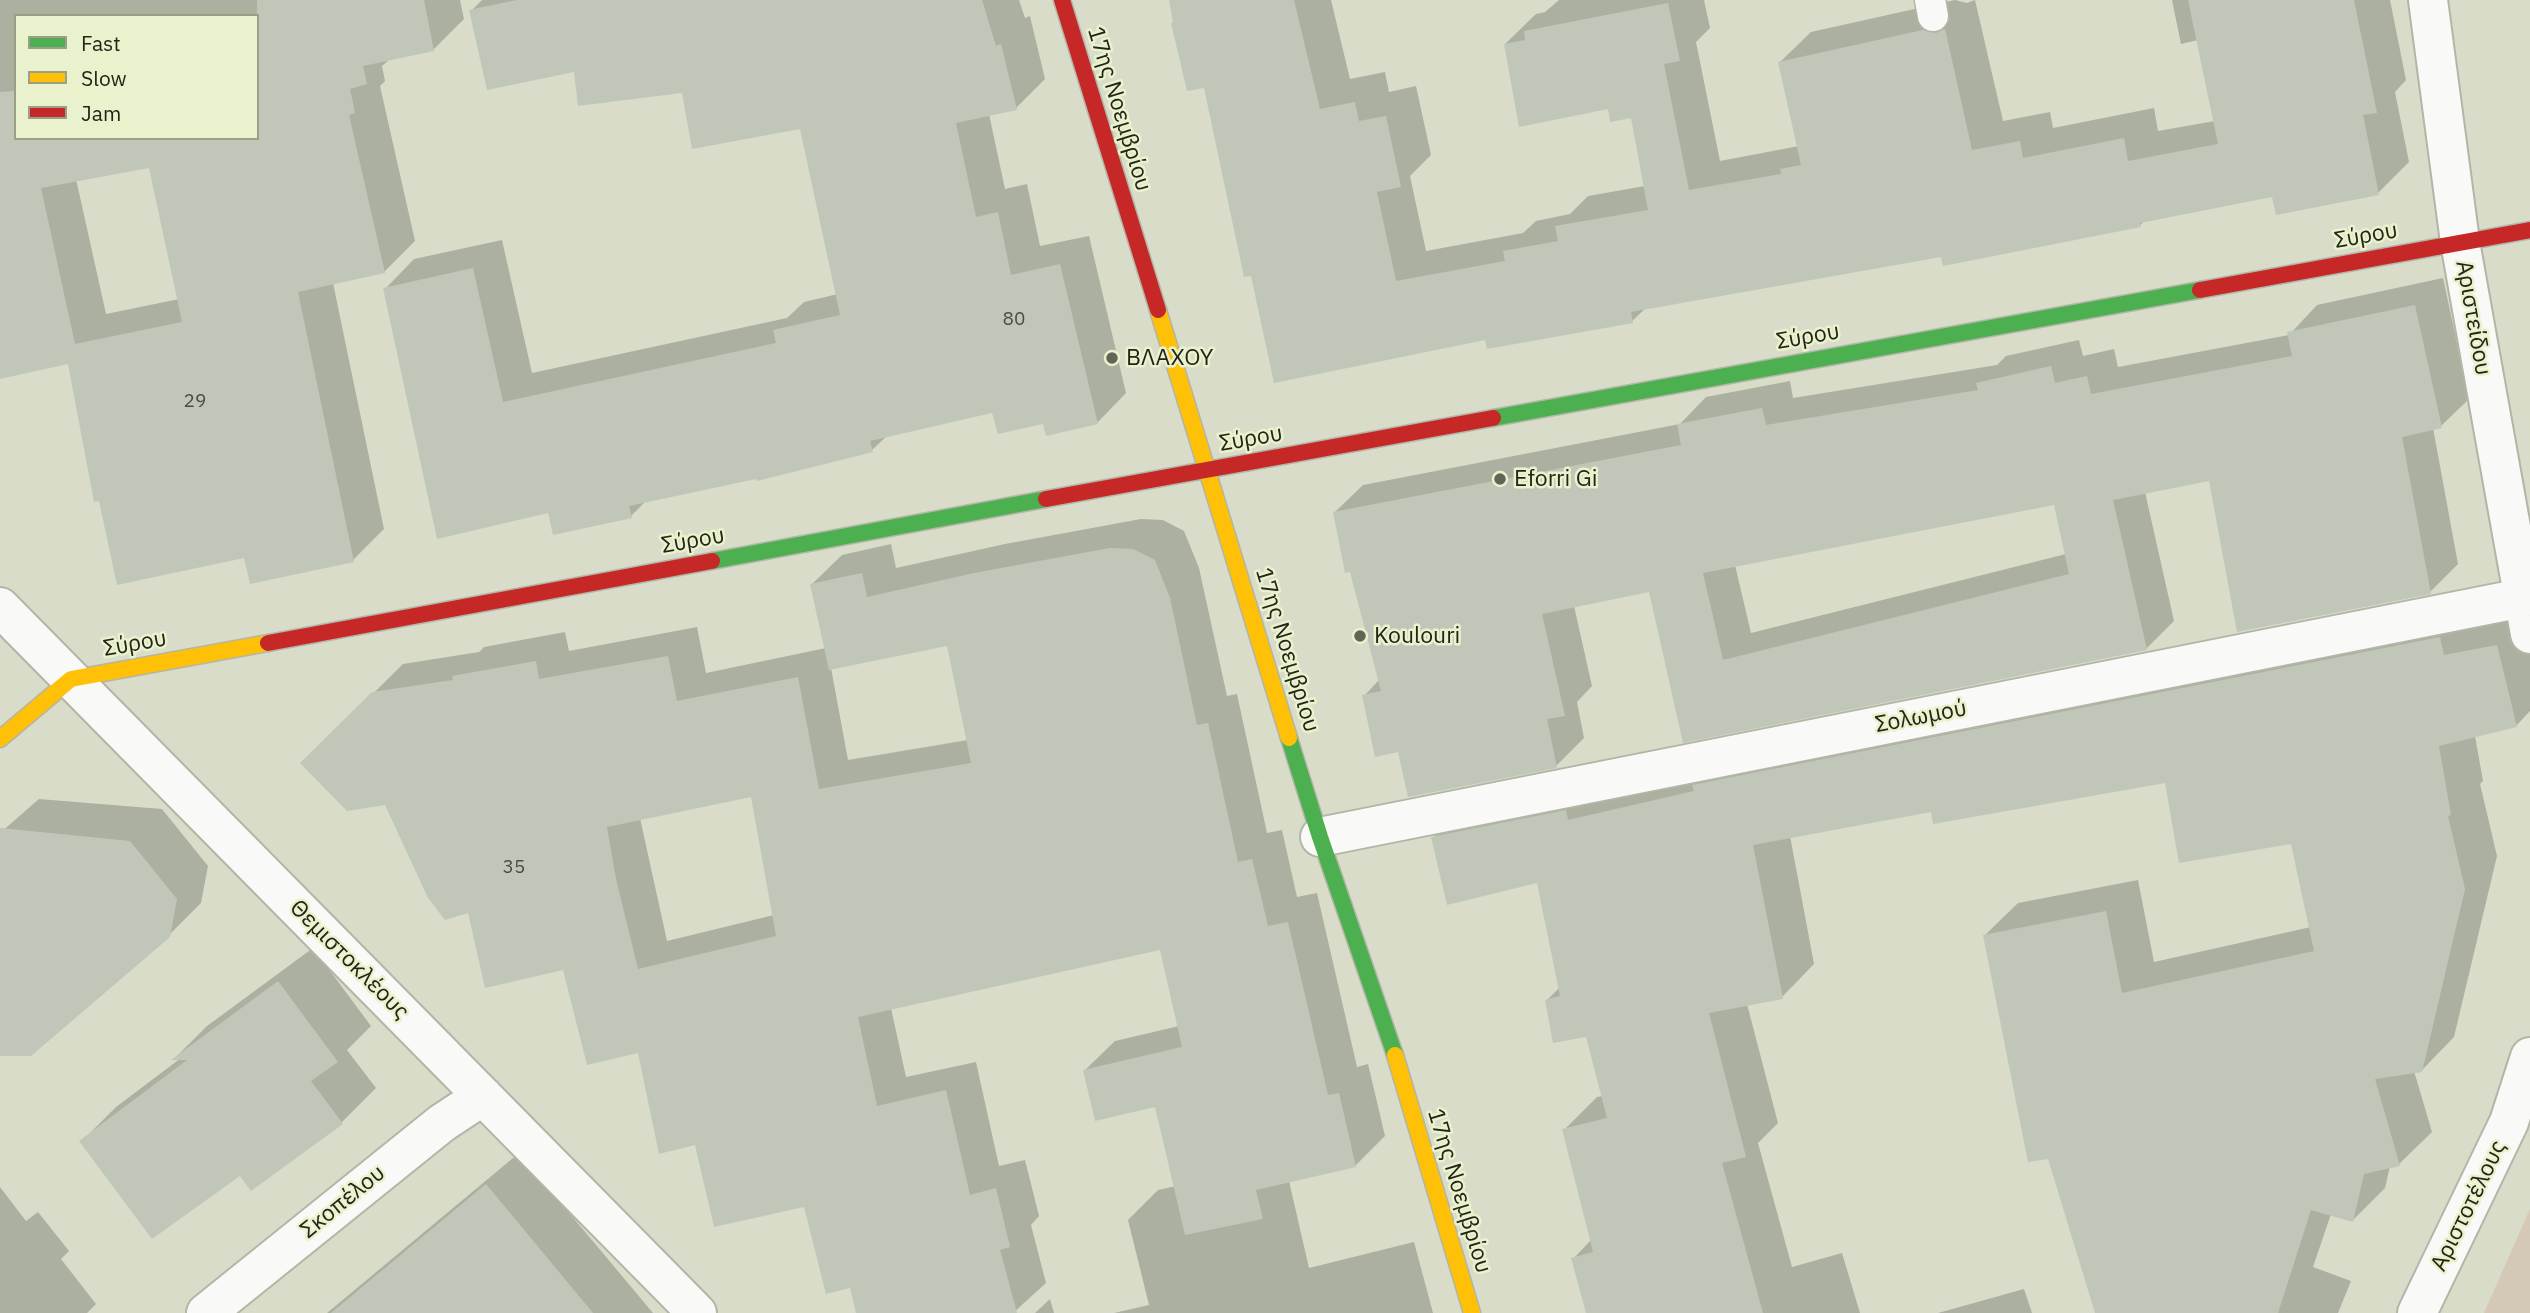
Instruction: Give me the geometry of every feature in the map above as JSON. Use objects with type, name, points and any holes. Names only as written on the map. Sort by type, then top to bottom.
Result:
[{"type":"street","name":"17ης Νοεμβρίου","points":[[1062,0],[1320,837],[1398,1064],[1472,1313]]},
{"type":"street","name":"Αριστείδου","points":[[2428,0],[2460,242],[2526,616]]},
{"type":"street","name":"Σύρου","points":[[0,739],[71,679],[2530,230]]},
{"type":"street","name":"Θεμιστοκλέους","points":[[0,607],[697,1313]]},
{"type":"street","name":"Σολωμού","points":[[1320,837],[2526,616]]},
{"type":"street","name":"Αριστοτέλους","points":[[2417,1313],[2509,1122],[2530,1057]]},
{"type":"street","name":"Σκοπέλου","points":[[206,1313],[442,1123],[484,1096]]},
{"type":"shaded area","points":[[2530,1209],[2530,1313],[2484,1313]]},
{"type":"building","points":[[257,0],[424,0],[434,51],[363,66],[367,84],[350,89],[355,113],[349,115],[385,273],[298,292],[354,562],[250,584],[244,558],[117,585],[99,501],[94,502],[68,364],[0,379],[0,92],[14,91],[14,140],[259,140]],"holes":[[[149,168],[182,322],[75,344],[41,188]]]},
{"type":"building","points":[[517,0],[982,0],[996,46],[1001,44],[1017,110],[956,123],[976,217],[998,212],[1011,275],[1060,264],[1098,424],[1046,436],[1043,424],[998,434],[992,413],[870,441],[873,452],[757,481],[756,479],[629,506],[632,518],[553,535],[548,513],[437,539],[383,288],[473,268],[503,402],[776,343],[773,330],[840,315],[800,129],[692,149],[682,93],[578,106],[574,72],[487,90],[469,10]]},
{"type":"building","points":[[1169,0],[1294,0],[1320,109],[1355,102],[1359,121],[1386,116],[1401,187],[1377,192],[1396,281],[1505,261],[1503,251],[1558,241],[1555,226],[1648,210],[1631,118],[1610,122],[1608,109],[1519,127],[1504,44],[1525,40],[1524,31],[1668,3],[1680,61],[1664,64],[1689,190],[1781,174],[1780,169],[1801,165],[1778,62],[1923,30],[1936,33],[1945,29],[1972,150],[2020,141],[2023,158],[2124,138],[2128,161],[2218,144],[2188,0],[2354,0],[2377,113],[2363,115],[2379,195],[2276,215],[2272,197],[2140,223],[2141,227],[1943,266],[1941,257],[1631,312],[1633,323],[1487,349],[1485,340],[1274,383],[1251,276],[1244,277],[1204,88],[1187,91],[1171,23]]},
{"type":"building","points":[[2415,305],[2442,428],[2402,437],[2431,594],[2237,632],[2209,481],[2113,500],[2147,650],[1683,743],[1649,592],[1542,614],[1565,716],[1547,719],[1557,768],[1408,797],[1398,752],[1375,757],[1362,695],[1381,691],[1350,572],[1345,573],[1333,512],[1681,445],[1677,424],[1762,408],[1766,425],[1978,390],[1976,383],[2051,366],[2055,383],[2087,376],[2091,394],[2292,356],[2287,332]],"holes":[[[2054,505],[2069,574],[1723,660],[1703,573]]]},
{"type":"building","points":[[1110,548],[1133,549],[1155,560],[1170,598],[1197,725],[1208,723],[1238,862],[1252,859],[1268,926],[1288,922],[1328,1095],[1339,1093],[1356,1167],[1256,1190],[1263,1219],[1185,1235],[1155,1107],[1095,1121],[1083,1070],[1182,1047],[1160,950],[858,1017],[877,1106],[946,1090],[970,1195],[996,1188],[1010,1247],[1000,1250],[1017,1313],[856,1313],[850,1288],[826,1294],[804,1207],[714,1227],[695,1145],[659,1154],[638,1053],[587,1065],[563,970],[485,988],[468,913],[445,920],[428,898],[385,805],[347,811],[300,763],[372,692],[453,680],[452,676],[536,661],[539,679],[668,656],[677,701],[798,677],[819,789],[971,763],[947,646],[829,670],[810,584],[862,573],[867,597],[974,573]],"holes":[[[751,797],[776,936],[638,969],[616,879],[607,827]]]},
{"type":"building","points":[[2440,637],[2444,655],[2497,645],[2517,727],[2439,746],[2451,815],[2448,816],[2465,889],[2422,1072],[2375,1079],[2400,1166],[2364,1174],[2353,1222],[2311,1210],[2278,1313],[2095,1313],[2048,1159],[2028,1162],[1983,935],[2106,911],[2122,993],[2314,951],[2291,844],[2179,863],[2165,783],[1933,824],[1931,812],[1753,845],[1783,999],[1709,1013],[1746,1157],[1722,1163],[1763,1313],[1586,1313],[1571,1258],[1593,1252],[1562,1129],[1607,1118],[1586,1037],[1553,1043],[1545,1000],[1560,996],[1537,883],[1447,905],[1431,837],[1566,810],[1568,820],[1694,791],[1692,785]]},
{"type":"building","points":[[0,828],[130,841],[177,899],[170,937],[31,1056],[0,1056]]},
{"type":"building","points":[[278,981],[338,1062],[311,1081],[343,1124],[251,1191],[240,1176],[152,1239],[79,1141],[187,1060],[171,1060]]},
{"type":"building","points":[[486,1184],[593,1313],[331,1313]]},
{"type":"traffic: fast","points":[[1493,418],[2200,290]]},
{"type":"traffic: fast","points":[[712,561],[1046,499]]},
{"type":"traffic: fast","points":[[1289,738],[1395,1055]]},
{"type":"traffic: slow","points":[[1158,310],[1289,738]]},
{"type":"traffic: slow","points":[[0,739],[71,679],[268,643]]},
{"type":"traffic: slow","points":[[1395,1055],[1472,1313]]},
{"type":"traffic: jam","points":[[1062,0],[1158,310]]},
{"type":"traffic: jam","points":[[2200,290],[2530,230]]},
{"type":"traffic: jam","points":[[1046,499],[1493,418]]},
{"type":"traffic: jam","points":[[268,643],[712,561]]},
{"type":"place","name":"ΒΛΑΧΟΥ","points":[[1112,358]]},
{"type":"place","name":"Eforri Gi","points":[[1500,479]]},
{"type":"place","name":"Koulouri","points":[[1360,636]]}]
